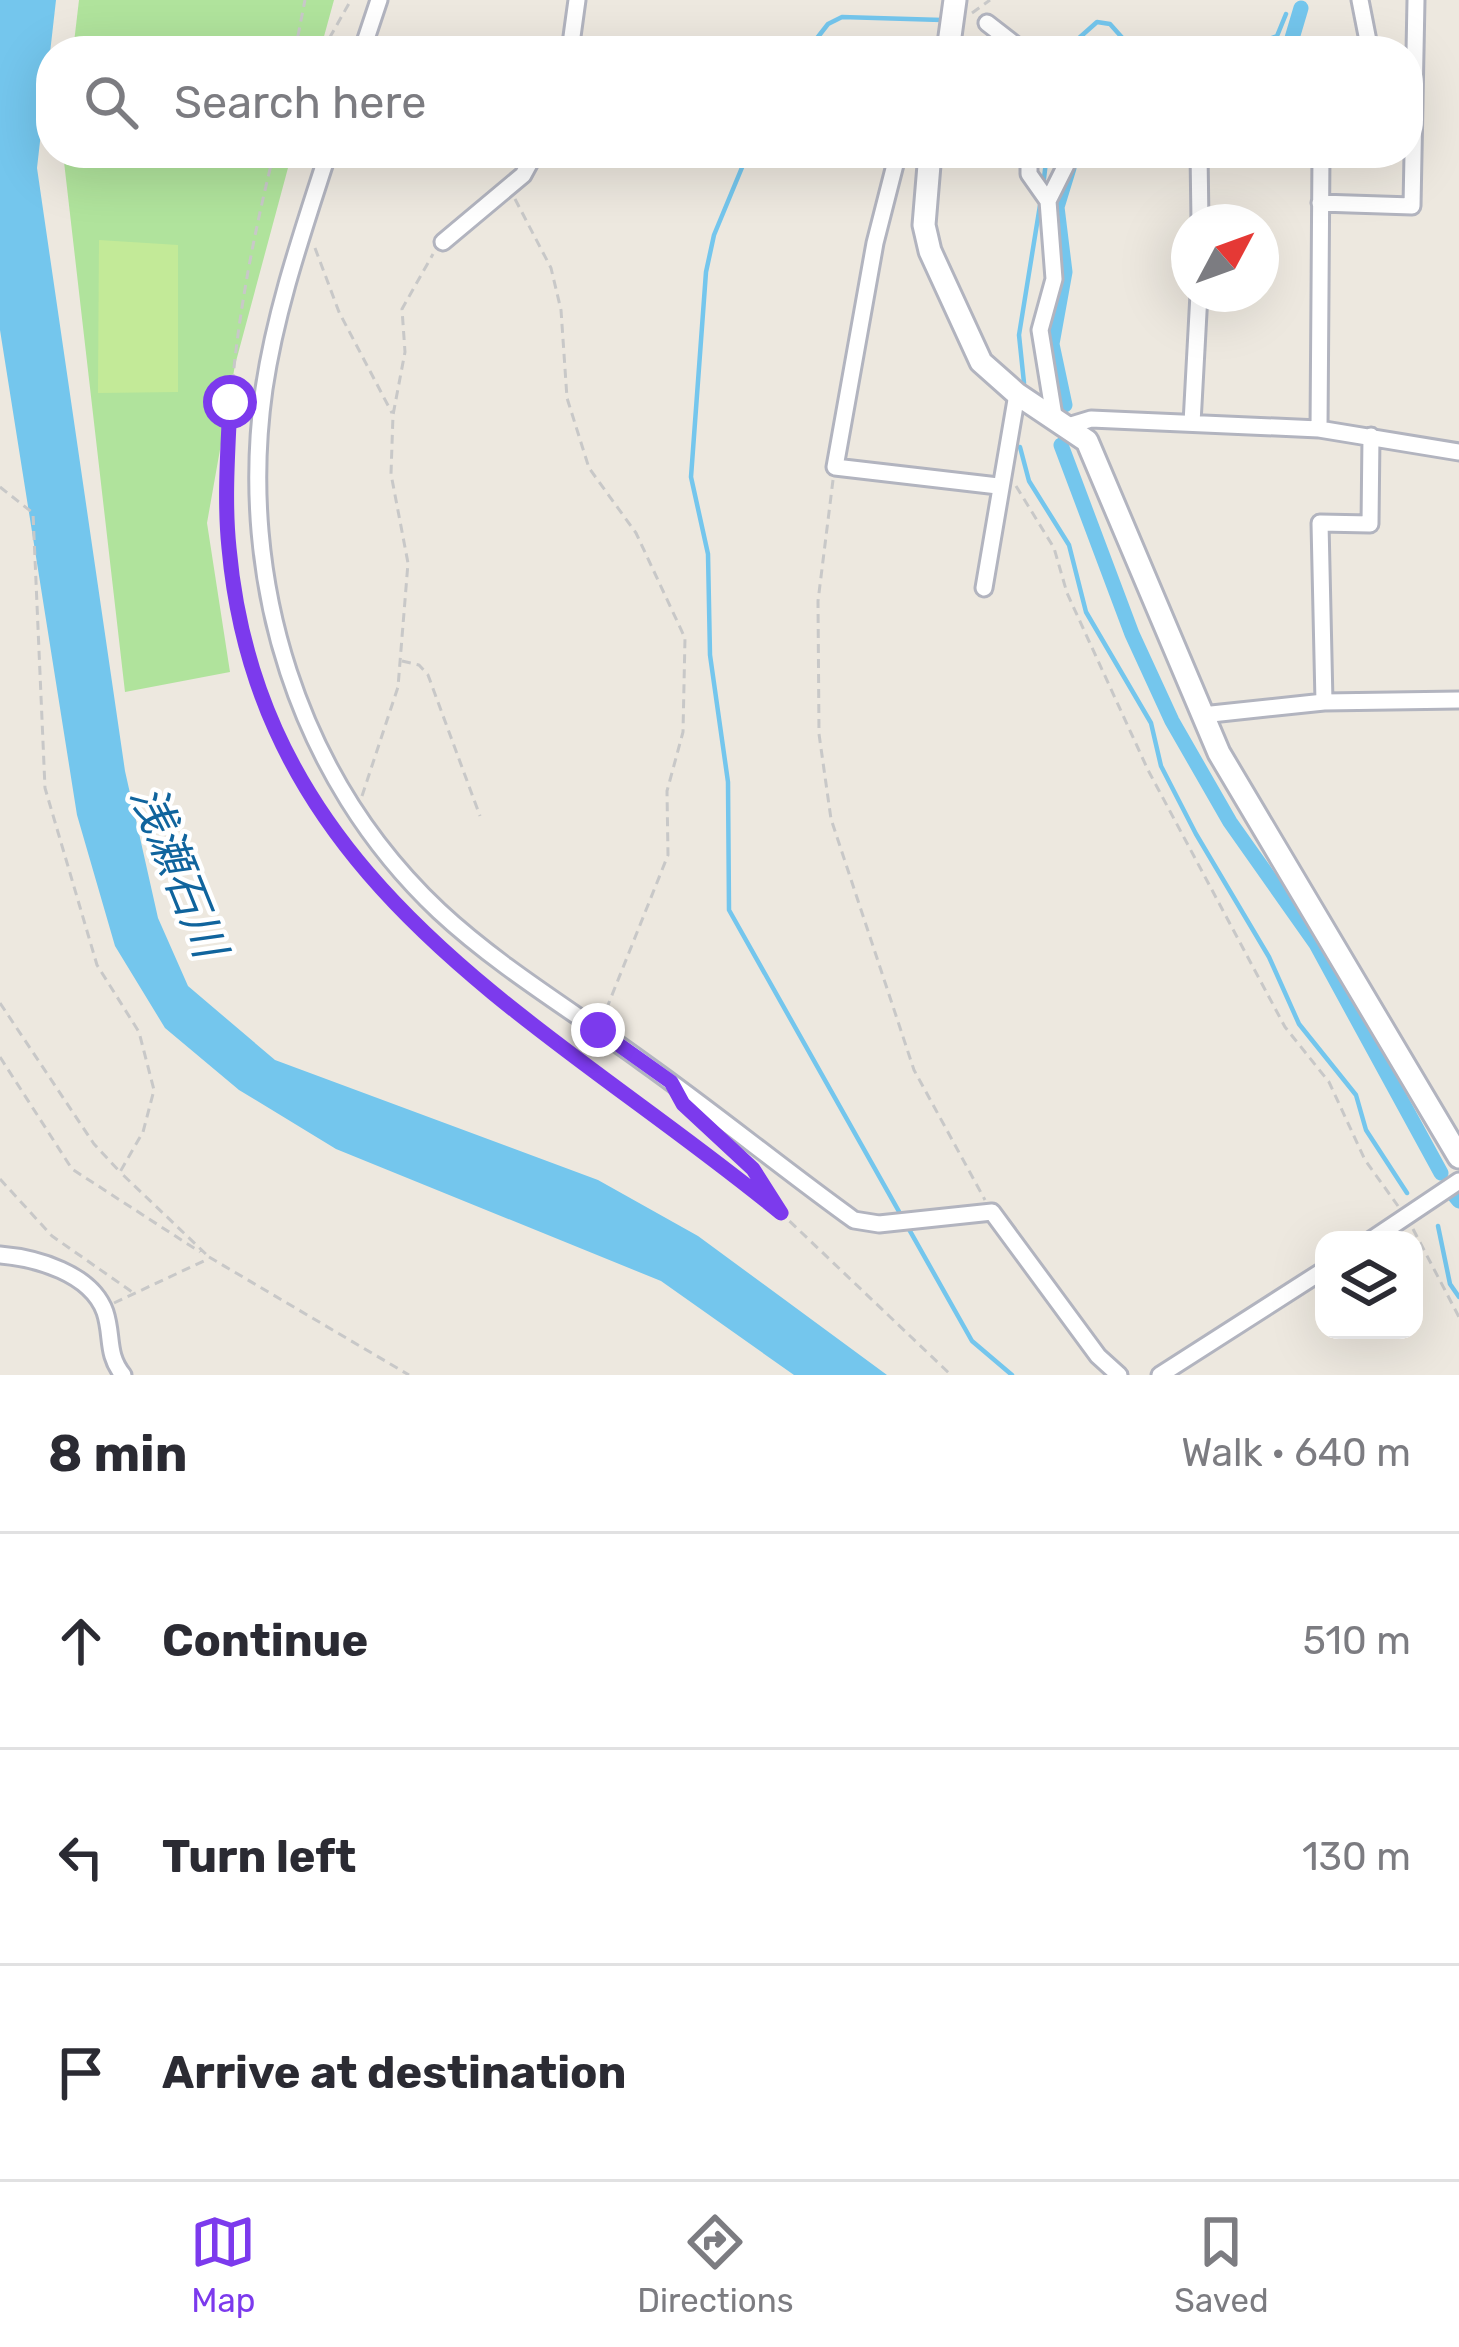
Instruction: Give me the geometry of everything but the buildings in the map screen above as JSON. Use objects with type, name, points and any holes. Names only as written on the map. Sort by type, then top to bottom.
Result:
[{"type":"street","points":[[367,36],[379,0]]},
{"type":"street","points":[[572,36],[577,0]]},
{"type":"street","points":[[1360,0],[1367,36]]},
{"type":"street","points":[[1415,36],[1416,0]]},
{"type":"street","points":[[953,36],[963,7]]},
{"type":"street","points":[[987,23],[1003,36]]},
{"type":"street","points":[[323,168],[281,305],[264,394],[260,546],[295,693],[356,815],[442,914],[854,1220],[879,1224],[992,1212],[1098,1356],[1118,1375]]},
{"type":"street","points":[[443,242],[511,186],[524,168]]},
{"type":"street","points":[[894,168],[875,243],[835,466],[998,486]]},
{"type":"street","points":[[929,168],[924,225],[931,251],[981,362],[1017,394],[1061,421],[1095,454],[1202,715],[1329,943],[1459,1157]]},
{"type":"street","points":[[1029,168],[1048,201],[1054,279],[1040,330],[1061,421]]},
{"type":"street","points":[[1048,201],[1064,168]]},
{"type":"street","points":[[1199,168],[1200,204]]},
{"type":"street","points":[[1319,429],[1321,168]]},
{"type":"street","points":[[1321,203],[1412,206],[1413,168]]},
{"type":"street","points":[[1192,422],[1198,312]]},
{"type":"street","points":[[983,588],[1017,394]]},
{"type":"street","points":[[1061,421],[1091,418],[1319,429],[1459,452]]},
{"type":"street","points":[[1324,701],[1320,523],[1370,524],[1371,436]]},
{"type":"street","points":[[1202,715],[1324,701],[1459,700]]},
{"type":"street","points":[[1385,1231],[1459,1181]]},
{"type":"street","points":[[0,1255],[32,1258],[68,1273],[104,1308],[111,1360],[123,1375]]},
{"type":"street","points":[[1160,1375],[1315,1276]]},
{"type":"path","points":[[298,36],[305,0]]},
{"type":"path","points":[[331,36],[351,0]]},
{"type":"path","points":[[963,7],[990,0]]},
{"type":"path","points":[[271,168],[238,317],[226,475],[229,548],[240,621],[260,695],[320,817],[422,934],[781,1213],[951,1375]]},
{"type":"path","points":[[511,186],[551,268],[561,310],[567,398],[589,468],[636,533],[685,638],[683,732],[667,791],[668,855],[598,1030]]},
{"type":"path","points":[[303,233],[315,247],[339,312],[393,415]]},
{"type":"path","points":[[356,815],[393,706],[400,661],[408,563],[391,474],[393,415],[405,352],[405,296],[443,242]]},
{"type":"path","points":[[1002,464],[1054,548],[1085,634],[1193,856],[1285,1027],[1329,1082],[1365,1160],[1406,1218],[1459,1317]]},
{"type":"path","points":[[835,466],[818,601],[819,734],[831,819],[914,1070],[992,1212]]},
{"type":"path","points":[[0,488],[33,513],[37,700],[56,840],[97,965],[139,1032],[154,1090],[143,1132],[121,1172]]},
{"type":"path","points":[[400,661],[419,665],[428,675],[479,816]]},
{"type":"path","points":[[0,1004],[94,1144],[210,1258]]},
{"type":"path","points":[[0,1057],[71,1169],[210,1258],[409,1375]]},
{"type":"path","points":[[718,1136],[753,1169],[781,1213]]},
{"type":"path","points":[[0,1179],[52,1237],[135,1294]]},
{"type":"path","points":[[104,1308],[210,1258]]},
{"type":"green space","points":[[79,0],[334,0],[324,36],[75,36]]},
{"type":"green space","points":[[65,168],[288,168],[235,365],[207,523],[230,672],[125,692]]},
{"type":"green space","points":[[99,240],[178,245],[178,392],[98,393]]},
{"type":"water","points":[[0,0],[56,0],[52,36],[36,36],[36,168],[125,771],[158,918],[188,986],[275,1060],[598,1180],[698,1236],[887,1375],[794,1375],[661,1281],[336,1149],[239,1090],[165,1028],[115,946],[77,815],[0,330]]},
{"type":"waterway","points":[[1293,36],[1301,8]]},
{"type":"waterway","points":[[1277,36],[1286,14]]},
{"type":"waterway","points":[[819,36],[842,17],[942,20]]},
{"type":"waterway","points":[[1081,36],[1097,22],[1110,24],[1121,36]]},
{"type":"waterway","points":[[742,168],[714,235],[706,272],[691,477],[708,554],[710,655],[728,782],[729,910],[972,1341],[1012,1375]]},
{"type":"waterway","points":[[1043,187],[1045,168]]},
{"type":"waterway","points":[[1065,405],[1052,344],[1065,272],[1057,207],[1069,168]]},
{"type":"waterway","points":[[1024,383],[1019,335],[1041,199]]},
{"type":"waterway","points":[[1061,445],[1132,634],[1172,721],[1230,822],[1316,944],[1441,1173]]},
{"type":"waterway","points":[[1020,447],[1029,481],[1069,545],[1086,612],[1151,723],[1161,766],[1196,834],[1269,957],[1299,1024],[1356,1095],[1366,1130],[1407,1193]]},
{"type":"waterway","points":[[1454,1195],[1459,1201]]},
{"type":"waterway","points":[[1438,1226],[1450,1284],[1459,1297]]},
{"type":"route","points":[[230,402],[229,548],[240,621],[260,695],[320,817],[373,885],[438,949],[781,1213],[753,1169],[683,1104],[671,1082],[598,1030]]},
{"type":"water label","name":"浅瀬石川","points":[[179,871]]}]
